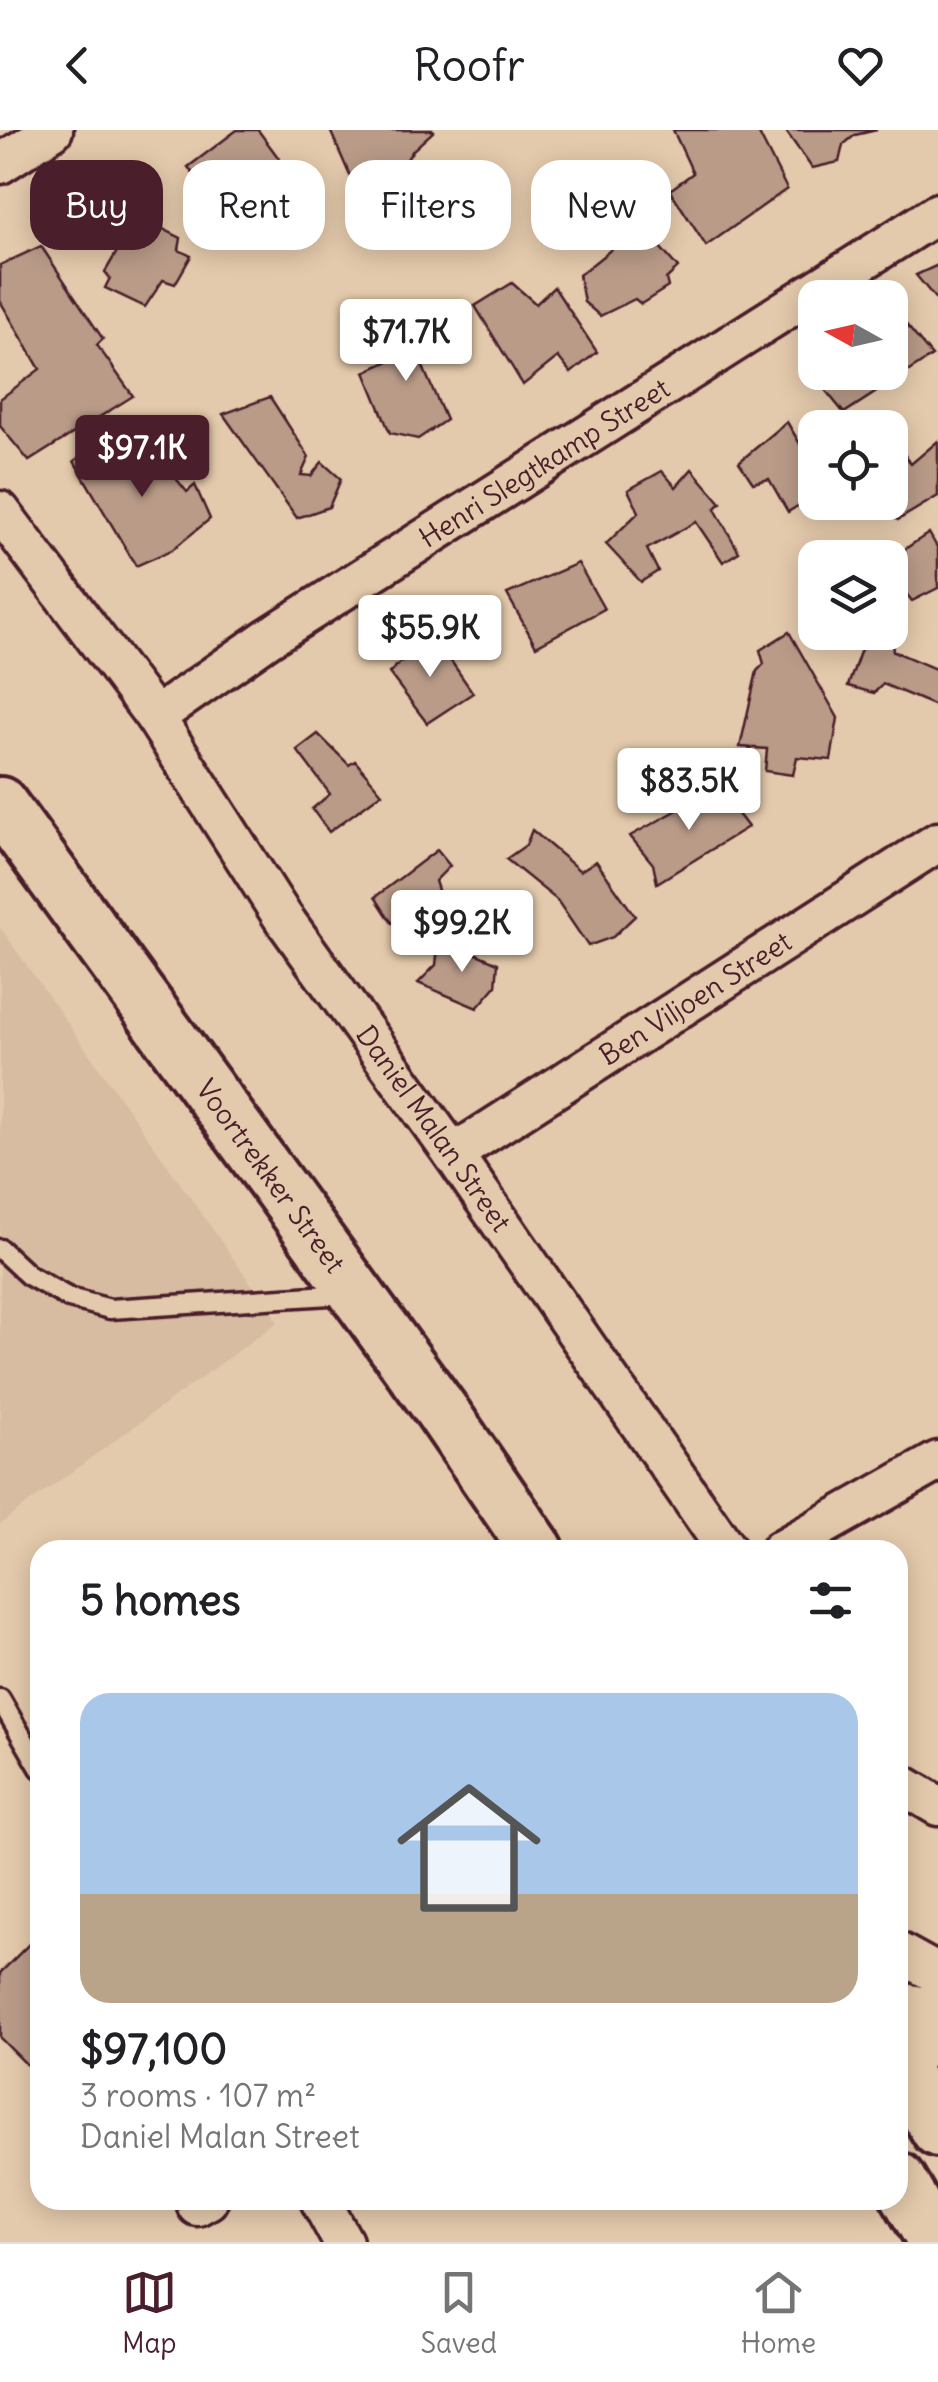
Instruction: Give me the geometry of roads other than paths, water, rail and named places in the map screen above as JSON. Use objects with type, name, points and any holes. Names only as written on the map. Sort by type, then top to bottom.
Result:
[{"type":"main road","name":"Voortrekker Street","points":[[1,808],[356,1293],[519,1540]]},
{"type":"main road","points":[[908,2052],[917,2039],[938,2031]]},
{"type":"main road","points":[[908,2081],[938,2130]]},
{"type":"main road","points":[[908,2196],[935,2242]]},
{"type":"street","points":[[0,164],[53,130]]},
{"type":"street","name":"Henri Slegtkamp Street","points":[[155,717],[268,638],[938,213]]},
{"type":"street","name":"Daniel Malan Street","points":[[0,511],[155,717],[282,916],[721,1540]]},
{"type":"street","name":"Ben Viljoen Street","points":[[453,1154],[938,842]]},
{"type":"street","points":[[798,1540],[938,1461]]},
{"type":"street","points":[[908,1788],[938,1806]]},
{"type":"street","points":[[908,1958],[938,1974]]},
{"type":"street","points":[[908,2004],[938,2009]]},
{"type":"street","points":[[325,2210],[343,2242]]},
{"type":"lane","points":[[0,1249],[28,1275],[55,1290],[110,1309],[356,1293]]},
{"type":"lane","points":[[0,1699],[30,1751]]}]
